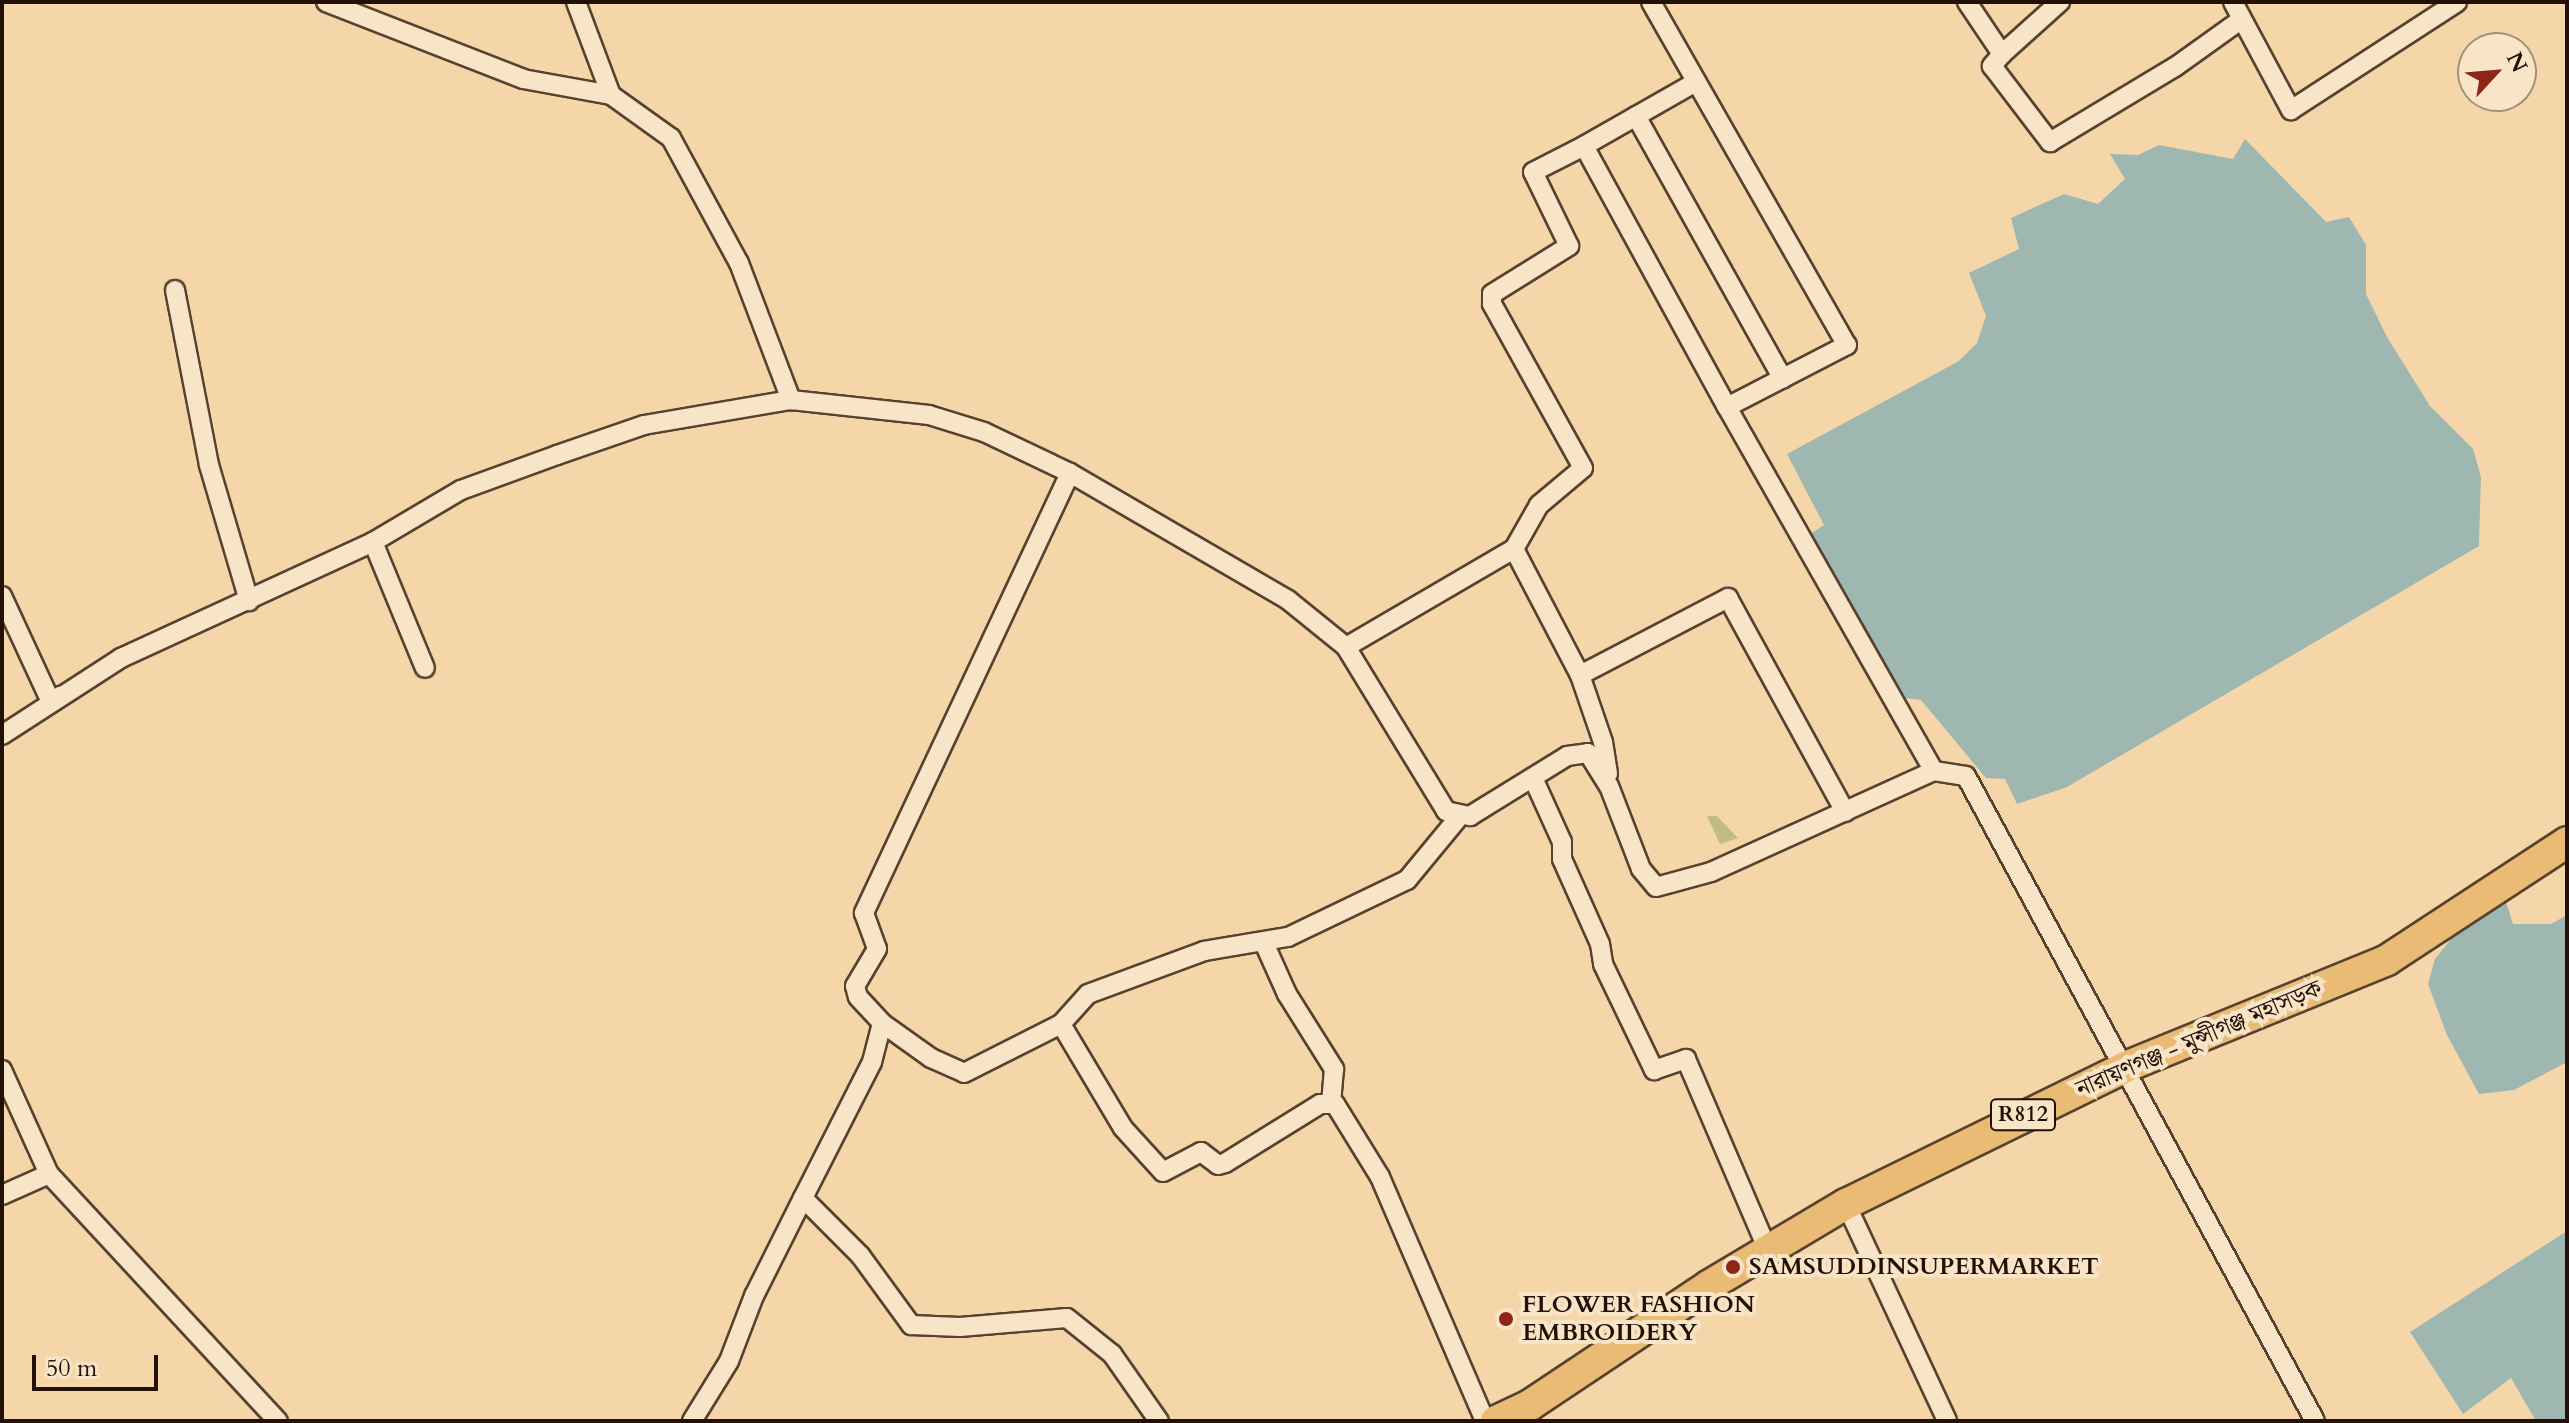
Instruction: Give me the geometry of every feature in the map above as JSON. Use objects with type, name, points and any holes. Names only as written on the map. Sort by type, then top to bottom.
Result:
[{"type":"main road","name":"নারায়ণগঞ্জ - মুন্সীগঞ্জ মহাসড়ক","points":[[1496,1421],[1530,1405],[1768,1250],[1846,1204],[2123,1068],[2387,960],[2567,842]]},
{"type":"street","points":[[326,2],[523,79],[611,95],[671,138],[739,263],[791,400]]},
{"type":"street","points":[[576,2],[611,95]]},
{"type":"street","points":[[1651,2],[1847,345],[1727,407]]},
{"type":"street","points":[[1967,2],[2002,54]]},
{"type":"street","points":[[2060,2],[1992,66],[2050,142],[2175,67],[2242,19]]},
{"type":"street","points":[[2233,2],[2291,110],[2457,2]]},
{"type":"street","points":[[1346,647],[1514,549],[1539,505],[1583,468],[1492,304],[1492,294],[1569,246],[1533,172],[1696,82]]},
{"type":"street","points":[[1636,116],[1783,379]]},
{"type":"street","points":[[1584,146],[1727,407],[1934,771]]},
{"type":"street","points":[[175,290],[209,465],[249,601]]},
{"type":"street","points":[[2,735],[121,658],[373,542],[461,490],[630,430],[791,400],[929,415],[984,432],[1070,473],[1288,600],[1346,647],[1438,801],[1459,817]]},
{"type":"street","points":[[1070,473],[864,913],[877,949],[855,986],[858,997],[882,1023],[931,1058],[964,1073],[1061,1024],[1088,994],[1171,962],[1229,944],[1265,945],[1407,880],[1459,817],[1482,811],[1567,756],[1588,753],[1609,786],[1641,869],[1656,887],[1711,872],[1934,771],[1966,776],[2315,1421]]},
{"type":"street","points":[[373,542],[425,668]]},
{"type":"street","points":[[1514,549],[1580,675],[1603,742],[1609,786]]},
{"type":"street","points":[[2,596],[51,702],[66,693]]},
{"type":"street","points":[[1580,675],[1728,598],[1845,812]]},
{"type":"street","points":[[1533,778],[1562,842],[1562,859],[1600,944],[1603,964],[1647,1056],[1656,1071],[1686,1059],[1768,1250]]},
{"type":"street","points":[[1265,945],[1334,1069],[1331,1102],[1380,1177],[1485,1421]]},
{"type":"street","points":[[692,1421],[729,1361],[754,1296],[872,1062],[882,1023]]},
{"type":"street","points":[[1061,1024],[1123,1128],[1163,1172],[1201,1152],[1218,1165],[1225,1163],[1331,1102]]},
{"type":"street","points":[[2,1070],[49,1174],[278,1421]]},
{"type":"street","points":[[2,1195],[49,1174]]},
{"type":"street","points":[[803,1198],[860,1255],[911,1325],[960,1327],[1067,1318],[1112,1354],[1159,1421]]},
{"type":"street","points":[[1846,1204],[1947,1421]]},
{"type":"shaded area","points":[[1707,816],[1717,816],[1738,838],[1720,844]]},
{"type":"water","points":[[2245,139],[2326,222],[2349,217],[2366,245],[2366,294],[2387,337],[2430,406],[2473,449],[2481,477],[2479,546],[2067,787],[2017,804],[2005,779],[1986,778],[1921,700],[1897,697],[1803,539],[1824,525],[1787,454],[1959,361],[1977,343],[1986,316],[1969,273],[2019,249],[2011,218],[2064,194],[2098,204],[2125,179],[2110,154],[2138,155],[2159,145],[2233,159]]},
{"type":"water","points":[[2505,899],[2513,924],[2551,924],[2567,915],[2567,1062],[2514,1090],[2479,1094],[2447,1035],[2428,984],[2435,959],[2459,929]]},
{"type":"water","points":[[2567,1231],[2567,1421],[2536,1421],[2511,1378],[2463,1414],[2410,1332]]},
{"type":"place","name":"SAMSUDDINSUPERMARKET","points":[[1733,1267]]},
{"type":"place","name":"FLOWER FASHION EMBROIDERY","points":[[1506,1319]]}]
